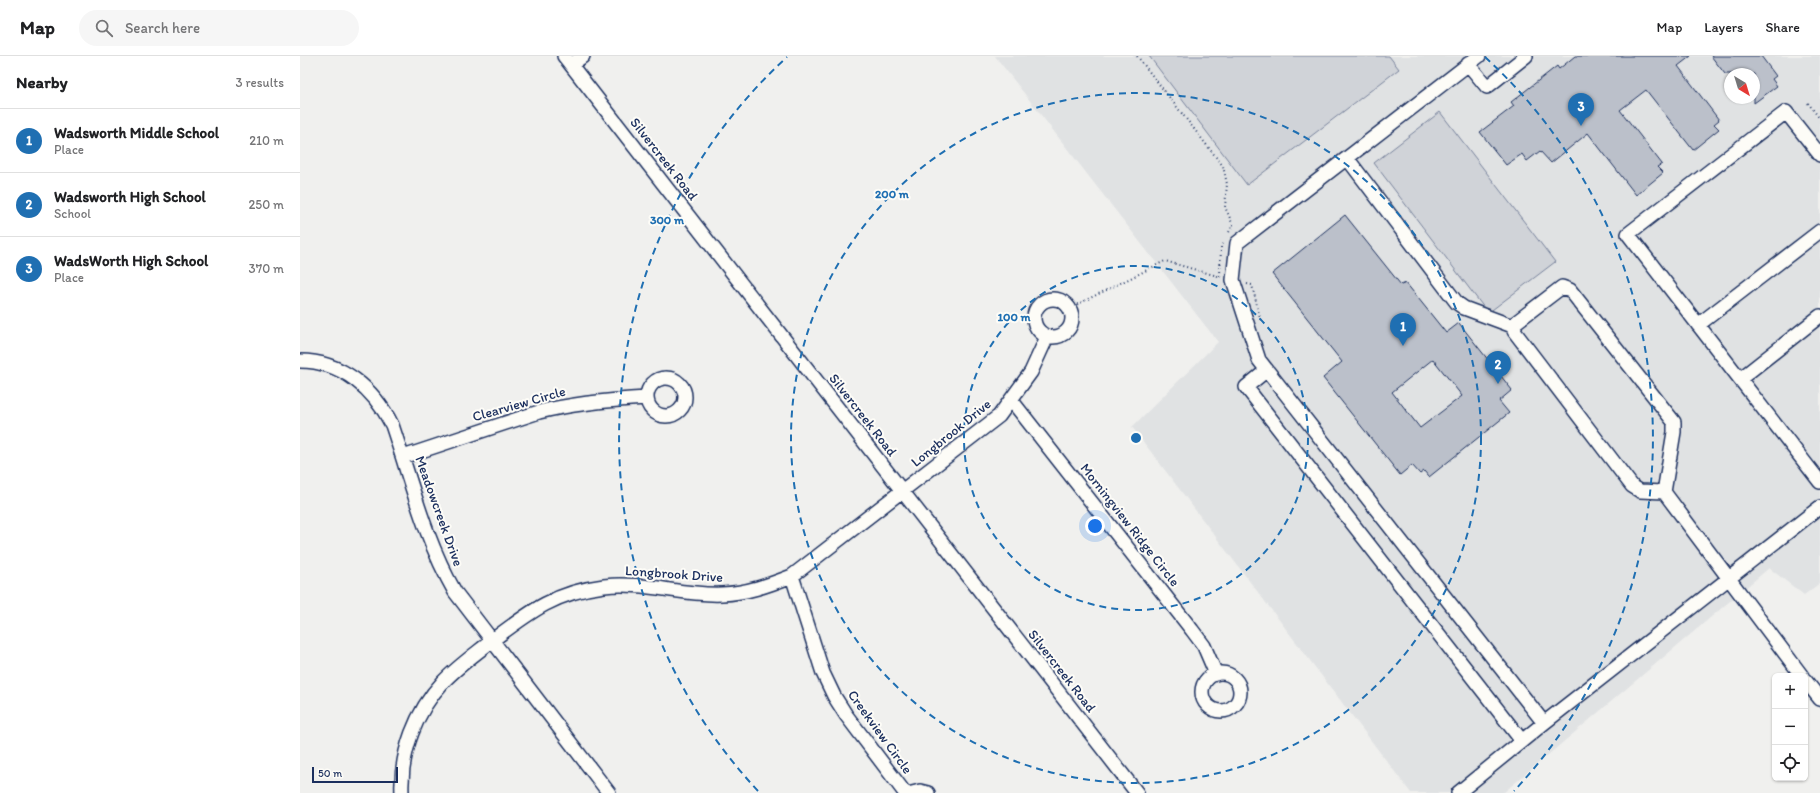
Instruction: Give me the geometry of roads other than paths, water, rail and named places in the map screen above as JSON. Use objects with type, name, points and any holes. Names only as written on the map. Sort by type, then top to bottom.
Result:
[{"type":"street","points":[[568,61],[583,56]]},
{"type":"street","points":[[1479,56],[1238,243],[1233,280],[1259,360],[1544,723]]},
{"type":"street","points":[[1468,64],[1487,87],[1526,56]]},
{"type":"street","name":"Silvercreek Road","points":[[568,61],[1136,793]]},
{"type":"street","points":[[1820,155],[1786,112],[1628,234],[1820,482]]},
{"type":"street","points":[[1347,158],[1457,302],[1464,308],[1515,327]]},
{"type":"street","points":[[1698,325],[1820,231]]},
{"type":"street","points":[[1664,492],[1640,491],[1632,486],[1514,331],[1515,323],[1562,287],[1570,290],[1674,422],[1674,432],[1664,492],[1800,673]]},
{"type":"street","points":[[1740,379],[1820,317]]},
{"type":"street","name":"Longbrook Drive","points":[[402,793],[403,768],[407,749],[420,713],[442,682],[454,670],[525,615],[543,604],[563,595],[584,589],[606,586],[628,586],[722,594],[746,592],[792,576],[994,420],[1012,401],[1031,372],[1047,337]]},
{"type":"street","name":"Meadowcreek Drive","points":[[300,361],[318,363],[347,374],[366,388],[385,410],[392,425],[433,548],[442,570],[455,592],[609,793]]},
{"type":"street","points":[[1267,370],[1246,387],[1522,741]]},
{"type":"street","name":"Clearview Circle","points":[[403,456],[539,412],[593,402],[647,398]]},
{"type":"street","name":"Morningview Ridge Circle","points":[[1012,401],[1204,646],[1216,674]]},
{"type":"street","points":[[1458,793],[1544,723],[1820,507]]},
{"type":"street","name":"Creekview Circle","points":[[792,576],[823,673],[834,696],[846,715],[906,793]]},
{"type":"street","points":[[1808,684],[1820,699]]},
{"type":"street","name":"Creekview Circle","points":[[912,793],[920,791],[928,793]]},
{"type":"place","name":"WadsWorth High School","points":[[1581,126]]},
{"type":"place","name":"Wadsworth Middle School","points":[[1403,346]]},
{"type":"place","name":"Wadsworth High School","points":[[1498,384]]}]
